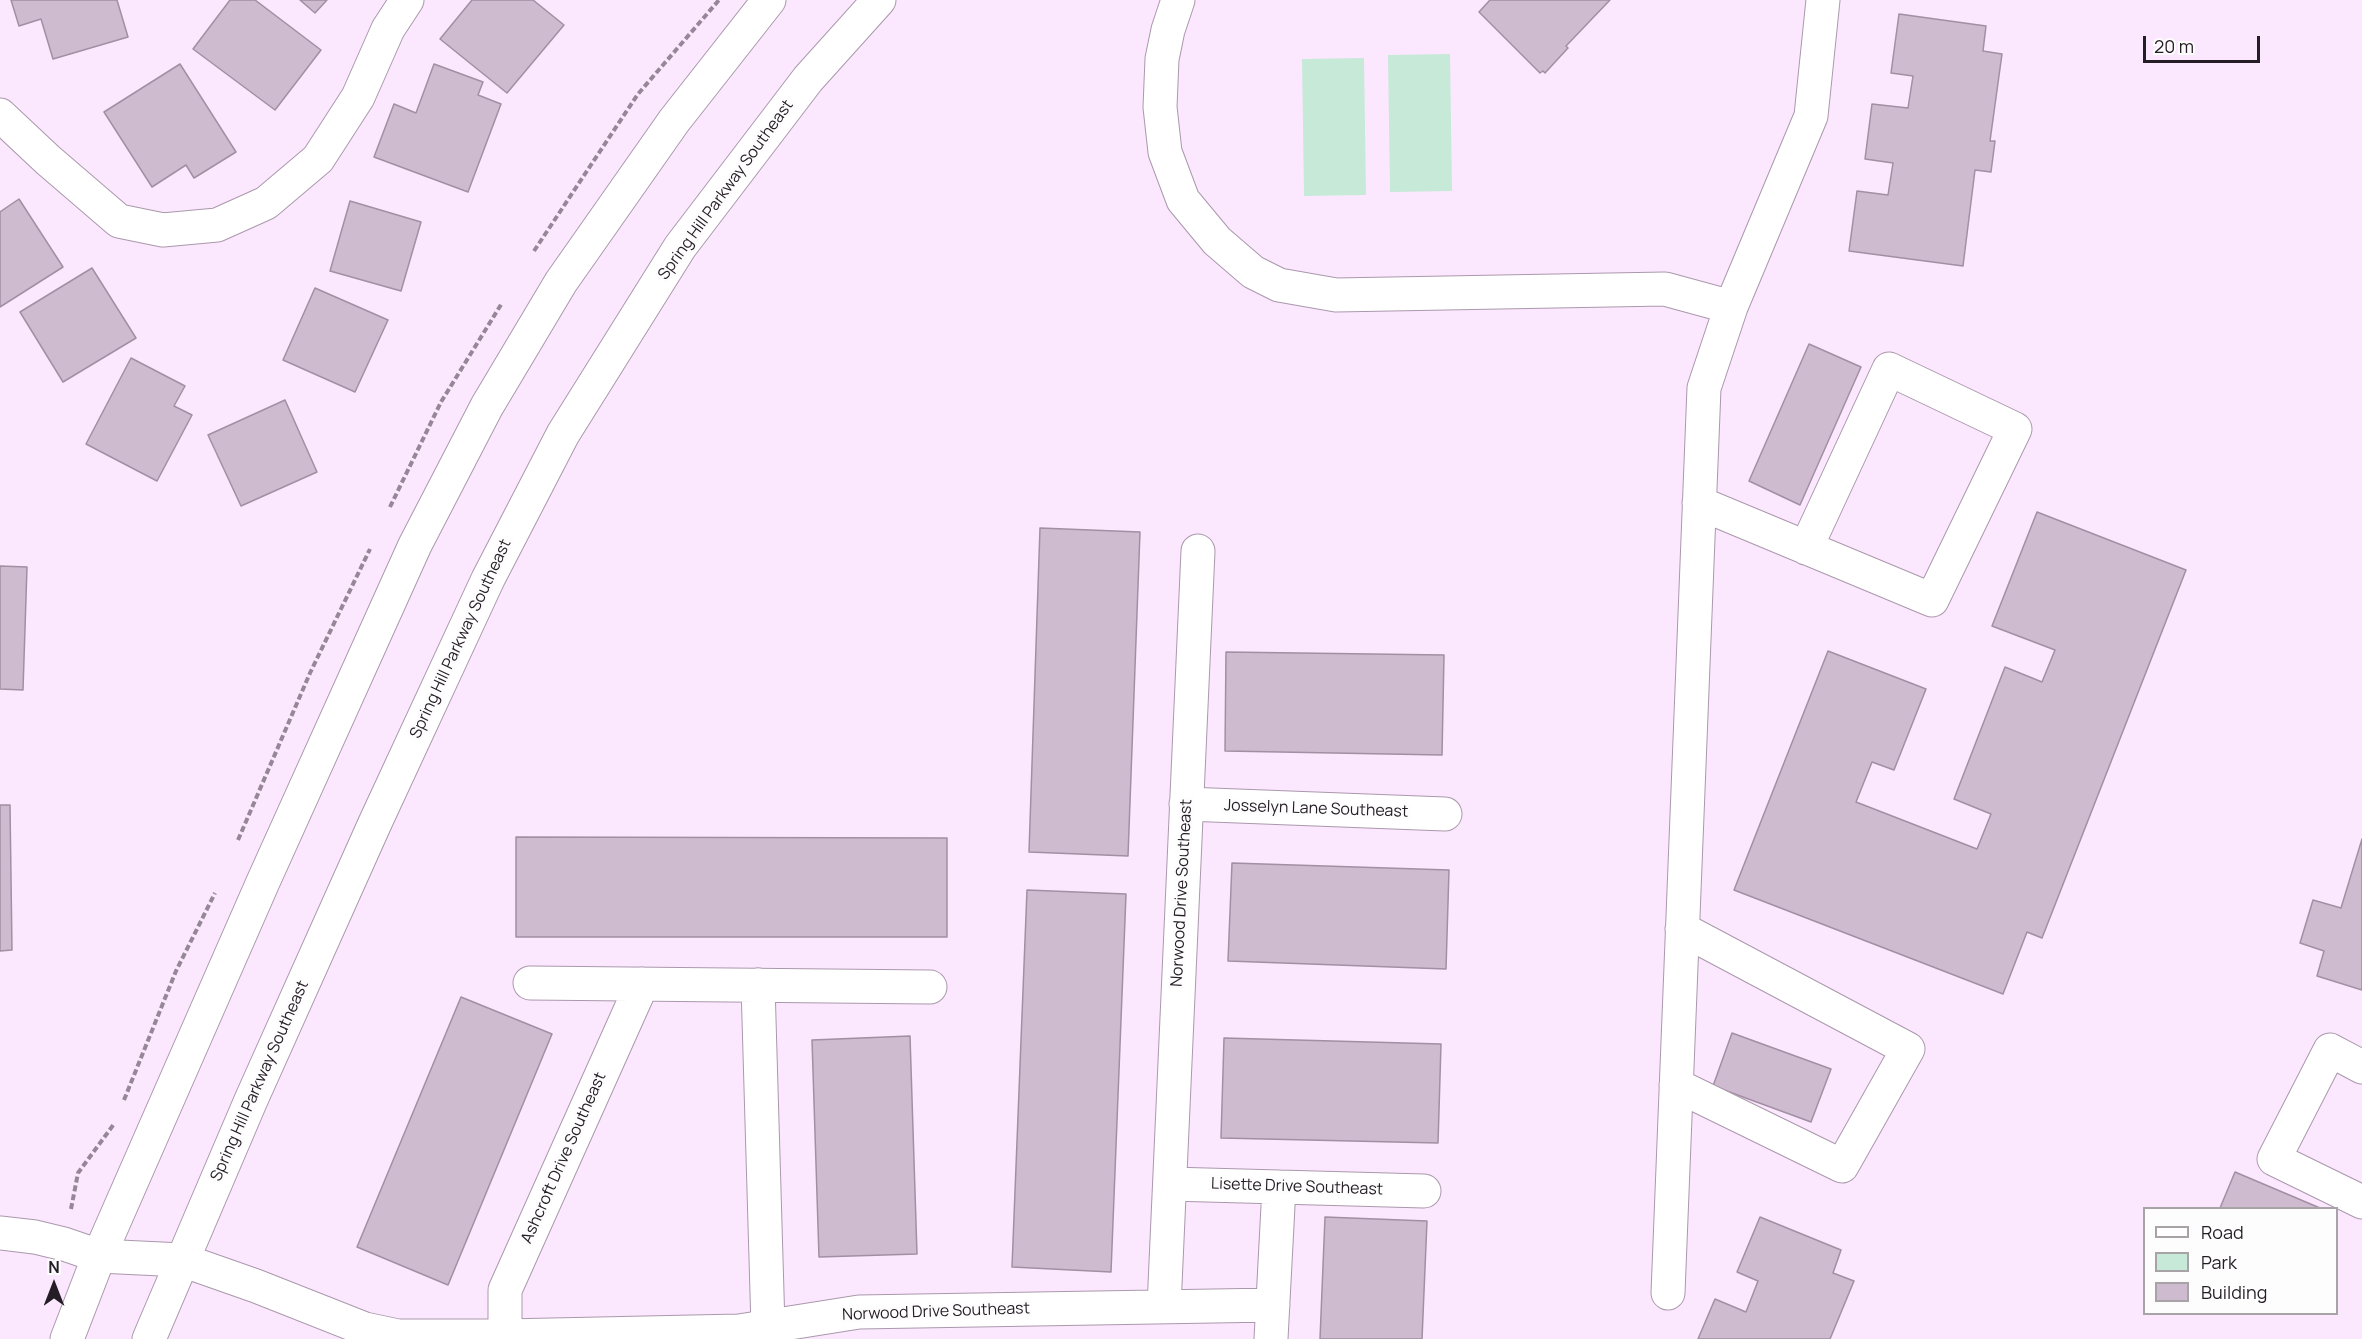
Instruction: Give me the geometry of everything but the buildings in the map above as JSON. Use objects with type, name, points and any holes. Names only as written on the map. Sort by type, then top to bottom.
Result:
[{"type":"street","points":[[0,115],[119,221],[163,231],[217,225],[266,203],[318,159],[358,97],[388,30],[407,0]]},
{"type":"street","points":[[68,1339],[99,1256],[410,556],[487,406],[561,282],[674,121],[769,0]]},
{"type":"street","name":"Spring Hill Parkway Southeast","points":[[149,1339],[251,1100],[453,653],[562,434],[680,247],[808,79],[879,0]]},
{"type":"street","points":[[1178,0],[1162,59],[1160,107],[1165,152],[1183,200],[1217,242],[1253,272],[1279,285],[1336,295],[1665,289],[1731,307]]},
{"type":"street","points":[[1668,1293],[1704,388],[1731,307],[1811,116],[1823,0]]},
{"type":"street","points":[[1699,503],[1806,548],[1932,600],[2015,429],[1889,369],[1806,548]]},
{"type":"street","name":"Norwood Drive Southeast","points":[[1164,1307],[1198,551]]},
{"type":"street","name":"Josselyn Lane Southeast","points":[[1186,804],[1445,814]]},
{"type":"street","points":[[1676,1085],[1842,1166],[1908,1049],[1682,929]]},
{"type":"street","points":[[530,983],[930,987]]},
{"type":"street","name":"Ashcroft Drive Southeast","points":[[505,1336],[505,1290],[642,984]]},
{"type":"street","points":[[758,985],[768,1327]]},
{"type":"street","points":[[2362,1067],[2330,1050],[2274,1159],[2362,1202]]},
{"type":"street","name":"Lisette Drive Southeast","points":[[1170,1184],[1424,1191]]},
{"type":"street","points":[[1272,1339],[1279,1187]]},
{"type":"street","name":"Norwood Drive Southeast","points":[[0,1233],[54,1242],[99,1256],[182,1260],[365,1329],[398,1336],[739,1331],[859,1312],[1273,1305]]},
{"type":"green space","points":[[1450,54],[1452,191],[1390,192],[1388,55]]},
{"type":"green space","points":[[1364,58],[1366,195],[1304,196],[1302,59]]}]
